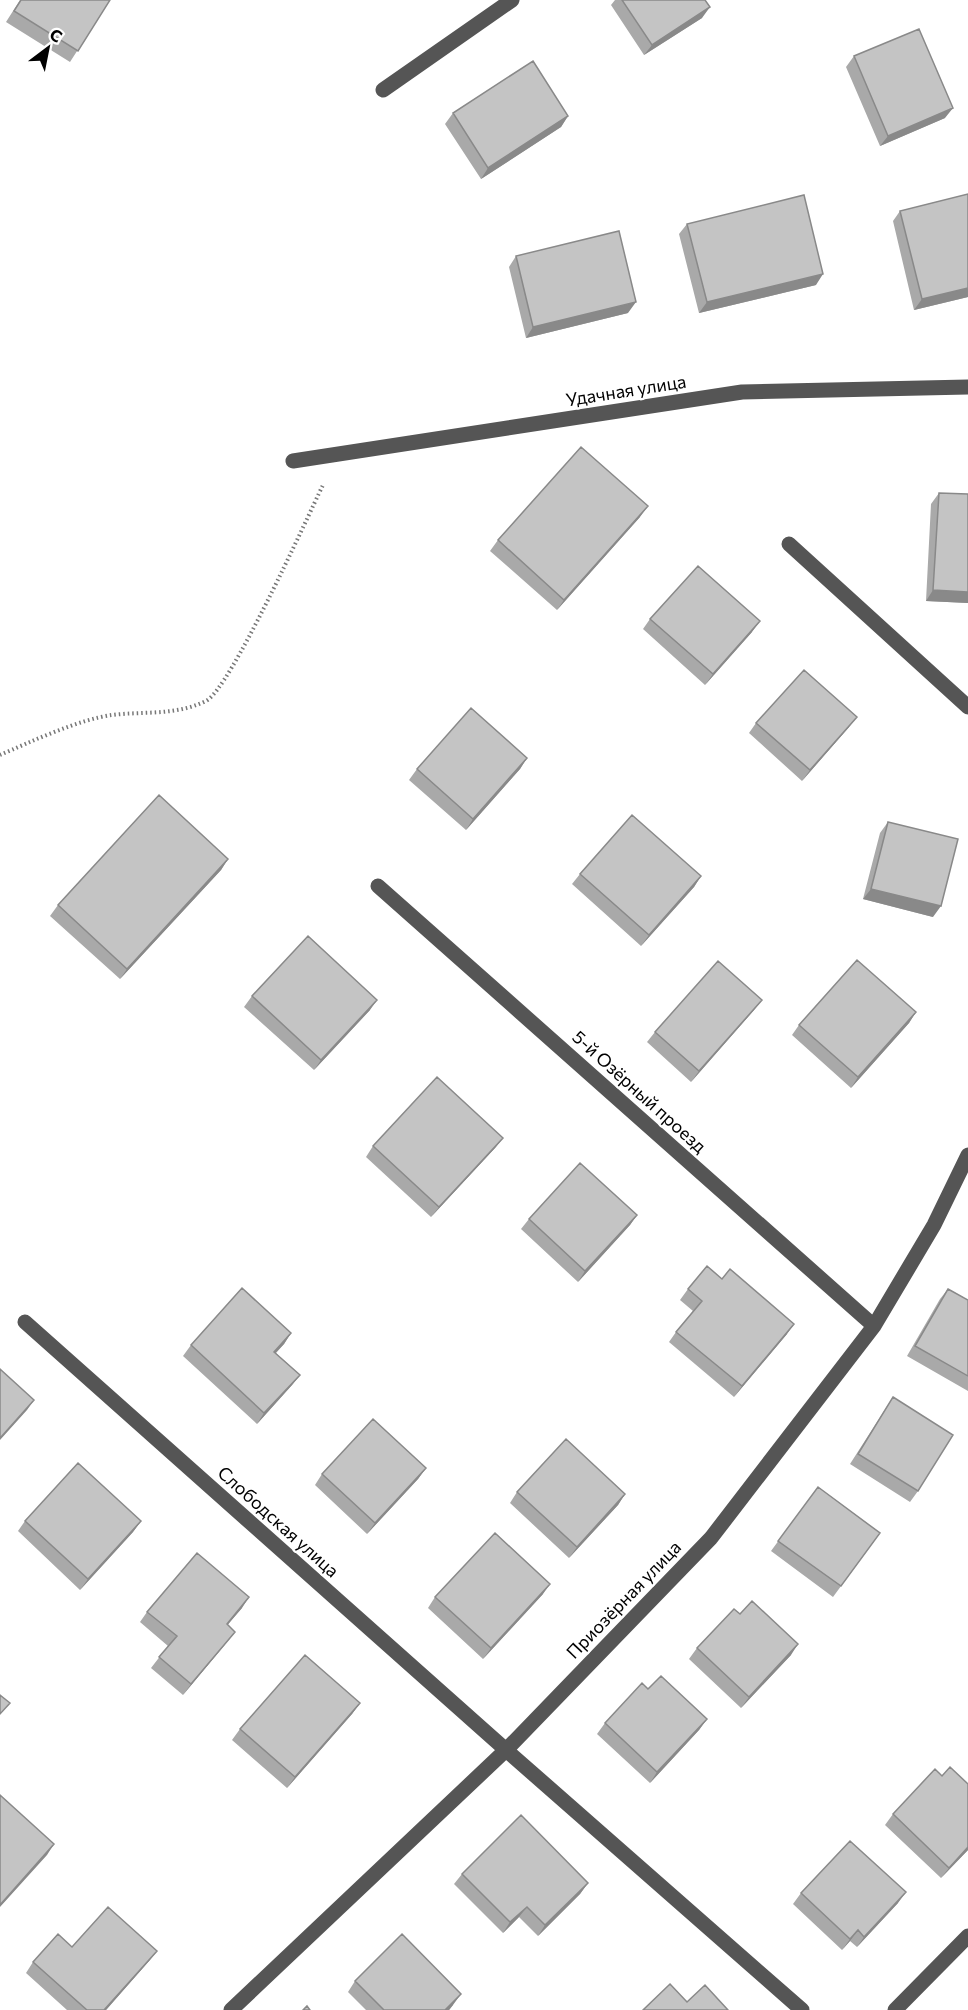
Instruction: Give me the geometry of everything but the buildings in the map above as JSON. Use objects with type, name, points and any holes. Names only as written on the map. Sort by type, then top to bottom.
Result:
[{"type":"street","points":[[383,90],[512,0]]},
{"type":"street","name":"Удачная улица","points":[[293,461],[742,392],[968,387]]},
{"type":"street","points":[[789,544],[968,707]]},
{"type":"street","name":"5-й Озёрный проезд","points":[[378,886],[874,1326]]},
{"type":"street","name":"Приозёрная улица","points":[[231,2010],[506,1750],[711,1538],[874,1326],[934,1225],[968,1155]]},
{"type":"street","name":"Слободская улица","points":[[25,1322],[802,2010]]},
{"type":"street","points":[[895,2010],[968,1936]]},
{"type":"path","points":[[0,755],[40,737],[110,715],[170,713],[208,700],[235,664],[339,454]]}]
